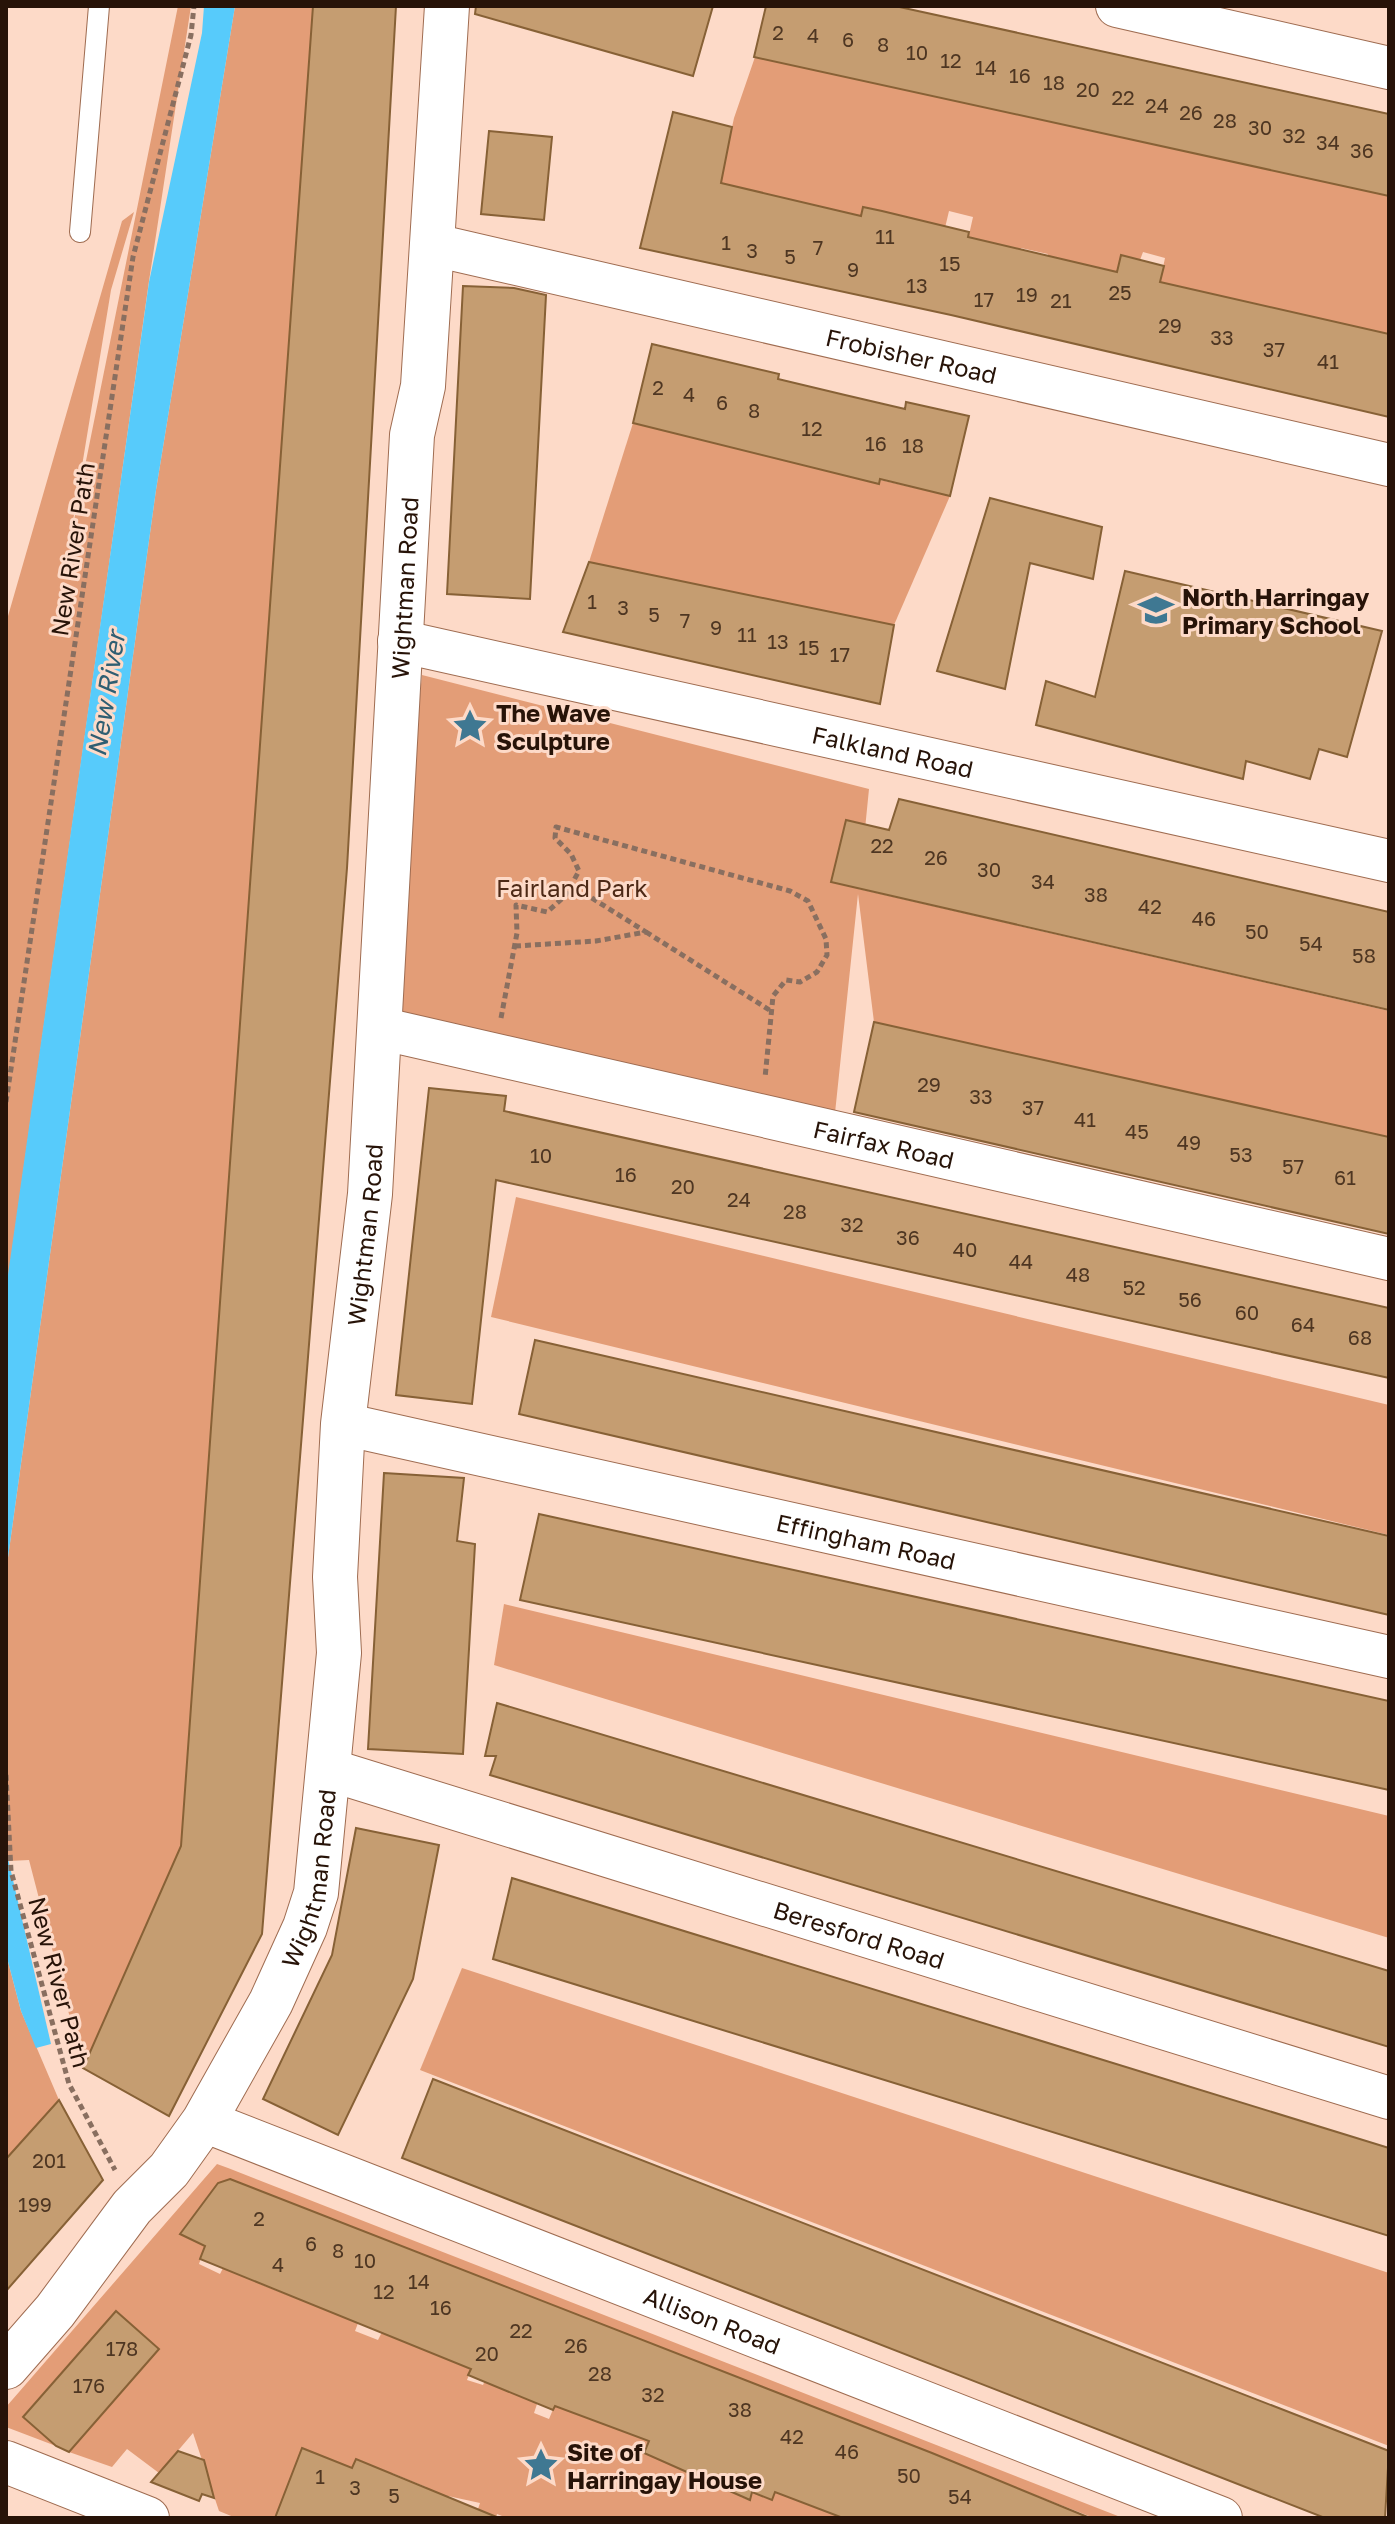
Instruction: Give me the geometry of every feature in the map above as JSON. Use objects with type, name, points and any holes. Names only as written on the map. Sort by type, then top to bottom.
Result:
[{"type":"main road","name":"Wightman Road","points":[[6,2367],[55,2311],[132,2207],[169,2170],[204,2121],[248,2047],[305,1927],[322,1857],[339,1653],[335,1577],[343,1424],[370,1194],[412,435],[423,386],[447,6]]},
{"type":"street","points":[[1117,6],[1389,68]]},
{"type":"street","name":"Frobisher Road","points":[[434,245],[1389,465]]},
{"type":"street","name":"Falkland Road","points":[[399,641],[1389,861]]},
{"type":"street","name":"Fairfax Road","points":[[379,1028],[1389,1259]]},
{"type":"street","name":"Effingham Road","points":[[343,1424],[1389,1657]]},
{"type":"street","name":"Beresford Road","points":[[330,1770],[1389,2098]]},
{"type":"street","name":"Allison Road","points":[[204,2121],[1221,2518]]},
{"type":"street","points":[[6,2462],[148,2518]]},
{"type":"lane","points":[[80,232],[99,6]]},
{"type":"path","name":"New River Path","points":[[6,1102],[131,267],[191,35],[194,6]]},
{"type":"path","points":[[495,1054],[515,946],[516,905],[547,912],[565,896],[579,871],[571,854],[555,838],[556,827],[790,891],[808,901],[826,939],[827,955],[817,972],[800,982],[786,980],[773,996],[761,1116]]},
{"type":"path","points":[[571,885],[771,1011]]},
{"type":"path","points":[[515,946],[596,941],[646,932]]},
{"type":"path","name":"New River Path","points":[[6,1775],[11,1871],[69,2084],[119,2179]]},
{"type":"green space","points":[[178,6],[191,6],[149,281],[6,1294],[6,623],[122,221],[134,212],[111,290],[69,545]]},
{"type":"green space","points":[[235,6],[313,6],[181,1846],[83,2068],[29,1860],[9,1861],[6,1846],[6,1572],[156,490]]},
{"type":"green space","points":[[755,57],[1389,196],[1389,334],[1276,309],[1194,334],[1205,292],[1170,284],[1151,324],[1165,258],[1143,252],[1140,260],[1121,255],[1117,272],[1040,288],[1048,254],[1021,248],[1015,271],[995,278],[1003,245],[982,240],[972,278],[960,275],[973,217],[949,211],[944,232],[863,207],[853,249],[712,221],[734,118]]},
{"type":"green space","points":[[633,423],[950,496],[894,625],[589,562]]},
{"type":"green space","name":"Fairland Park","points":[[422,675],[869,789],[859,889],[1389,1011],[1389,1137],[874,1022],[858,894],[835,1113],[387,1022]]},
{"type":"green space","points":[[516,1197],[1389,1405],[1389,1535],[491,1317]]},
{"type":"green space","points":[[504,1604],[1389,1816],[1389,1938],[494,1665]]},
{"type":"green space","points":[[6,1954],[21,2011],[59,2100],[6,2159]]},
{"type":"green space","points":[[462,1968],[1389,2273],[1389,2446],[420,2070]]},
{"type":"green space","points":[[217,2164],[1123,2518],[1094,2518],[230,2179],[218,2183],[180,2233],[205,2246],[199,2264],[220,2274],[223,2268],[276,2246],[260,2284],[290,2296],[303,2265],[370,2292],[355,2331],[378,2340],[382,2332],[450,2360],[486,2330],[467,2380],[483,2385],[487,2376],[537,2404],[534,2413],[549,2419],[571,2366],[630,2434],[649,2441],[645,2453],[742,2493],[741,2497],[749,2500],[752,2492],[786,2462],[849,2518],[507,2518],[497,2514],[496,2518],[475,2518],[480,2503],[448,2496],[439,2518],[426,2487],[392,2473],[376,2513],[352,2468],[302,2448],[277,2514],[286,2518],[236,2518],[219,2511],[193,2433],[159,2473],[127,2449],[112,2467],[69,2452],[159,2349],[116,2311],[23,2416],[56,2446],[6,2427],[6,2407]]},
{"type":"water","name":"New River","points":[[204,6],[235,6],[156,490],[6,1572],[6,1289],[149,282],[202,33]]},
{"type":"water","points":[[6,1850],[51,2044],[36,2048],[21,2011],[6,1954]]},
{"type":"building","points":[[313,6],[396,6],[347,868],[262,1934],[169,2116],[83,2068],[181,1846]]},
{"type":"building","points":[[476,6],[713,6],[693,76],[475,14]]},
{"type":"building","points":[[766,6],[895,6],[1389,114],[1389,196],[754,57]]},
{"type":"building","points":[[673,112],[732,127],[721,183],[861,216],[863,207],[882,211],[969,232],[968,237],[1117,272],[1121,255],[1164,266],[1160,282],[1389,334],[1389,417],[951,315],[640,248]]},
{"type":"building","points":[[489,131],[552,137],[544,220],[481,214]]},
{"type":"building","points":[[463,286],[514,288],[546,295],[530,599],[447,594]]},
{"type":"building","points":[[652,344],[779,374],[778,379],[905,409],[906,402],[969,416],[950,496],[880,479],[879,484],[633,423]]},
{"type":"building","points":[[990,498],[1102,527],[1093,579],[1030,563],[1005,689],[937,671]]},
{"type":"building","points":[[589,562],[894,625],[880,704],[563,632]]},
{"type":"building","points":[[1125,571],[1382,631],[1347,757],[1319,749],[1310,779],[1246,761],[1243,779],[1036,725],[1046,681],[1095,697]]},
{"type":"building","points":[[899,799],[1389,912],[1389,1010],[831,882],[846,820],[889,830]]},
{"type":"building","points":[[874,1022],[1389,1137],[1389,1234],[854,1112]]},
{"type":"building","points":[[429,1088],[506,1096],[504,1111],[1389,1308],[1389,1378],[496,1180],[472,1404],[396,1395]]},
{"type":"building","points":[[535,1340],[1389,1536],[1389,1615],[519,1414]]},
{"type":"building","points":[[384,1473],[464,1478],[457,1541],[475,1544],[463,1754],[368,1749]]},
{"type":"building","points":[[539,1514],[1389,1701],[1389,1790],[520,1600]]},
{"type":"building","points":[[497,1703],[1389,1971],[1389,2047],[490,1775],[496,1756],[485,1756]]},
{"type":"building","points":[[356,1828],[439,1845],[413,1979],[338,2135],[263,2099],[332,1955]]},
{"type":"building","points":[[512,1878],[1389,2148],[1389,2236],[493,1959]]},
{"type":"building","points":[[433,2079],[1389,2451],[1385,2518],[1325,2518],[402,2158]]},
{"type":"building","points":[[59,2100],[103,2180],[6,2291],[6,2159]]},
{"type":"building","points":[[230,2179],[932,2453],[1090,2518],[843,2518],[775,2492],[772,2500],[752,2492],[750,2500],[644,2453],[649,2441],[555,2406],[553,2410],[468,2375],[471,2369],[200,2259],[205,2246],[180,2234],[218,2183]]},
{"type":"building","points":[[116,2311],[159,2349],[69,2452],[56,2446],[23,2417]]},
{"type":"building","points":[[302,2448],[352,2468],[356,2459],[499,2518],[275,2518]]},
{"type":"building","points":[[178,2451],[204,2460],[214,2498],[202,2494],[199,2501],[151,2482]]},
{"type":"place","name":"North Harringay Primary School","points":[[1156,610]]},
{"type":"place","name":"The Wave Sculpture","points":[[470,726]]},
{"type":"place","name":"Site of Harringay House","points":[[541,2465]]}]
